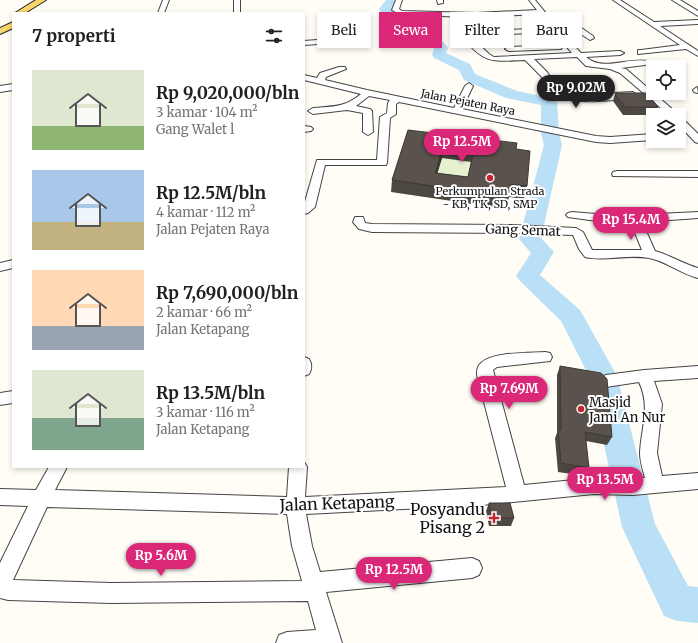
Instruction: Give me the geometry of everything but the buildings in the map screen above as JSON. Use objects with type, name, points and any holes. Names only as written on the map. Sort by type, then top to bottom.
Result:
[{"type":"main road","points":[[21,12],[42,0]]},
{"type":"main road","points":[[37,12],[52,3]]},
{"type":"main road","points":[[0,22],[12,16]]},
{"type":"main road","points":[[0,30],[12,25]]},
{"type":"street","points":[[161,12],[166,0]]},
{"type":"street","points":[[237,0],[237,12]]},
{"type":"street","points":[[399,0],[395,10],[400,13],[476,15],[522,13]]},
{"type":"street","points":[[532,0],[541,12]]},
{"type":"street","points":[[616,0],[698,54]]},
{"type":"street","points":[[675,0],[698,14]]},
{"type":"street","points":[[685,7],[698,6]]},
{"type":"street","points":[[651,24],[698,22]]},
{"type":"street","points":[[582,31],[590,38]]},
{"type":"street","points":[[305,43],[317,40]]},
{"type":"street","points":[[641,52],[687,47]]},
{"type":"street","points":[[478,48],[489,58],[499,59],[620,53]]},
{"type":"street","points":[[509,49],[529,48]]},
{"type":"street","points":[[571,48],[591,65],[611,67],[645,63]]},
{"type":"street","points":[[528,58],[544,74],[552,86],[566,88],[578,98],[607,99],[613,96],[646,94]]},
{"type":"street","points":[[611,67],[623,71],[646,91]]},
{"type":"street","points":[[320,81],[323,75],[342,69]]},
{"type":"street","name":"Jalan Pejaten Raya","points":[[305,77],[396,100],[562,133],[606,140],[646,137]]},
{"type":"street","points":[[456,112],[469,86]]},
{"type":"street","points":[[0,89],[12,87]]},
{"type":"street","points":[[313,111],[347,107],[354,104],[367,93]]},
{"type":"street","points":[[305,210],[309,208],[321,162],[382,163],[385,117],[391,114],[392,104],[396,100]]},
{"type":"street","points":[[656,100],[666,108]]},
{"type":"street","points":[[347,107],[367,111],[368,132]]},
{"type":"street","points":[[686,127],[696,136]]},
{"type":"street","points":[[686,135],[696,136]]},
{"type":"street","points":[[617,174],[698,174]]},
{"type":"street","points":[[572,215],[600,220],[698,215]]},
{"type":"street","name":"Gang Semat","points":[[359,219],[359,223],[362,226],[372,228],[514,229],[578,233],[586,251],[590,255],[650,254],[661,256],[685,270],[695,271],[698,274]]},
{"type":"street","points":[[635,219],[650,254]]},
{"type":"street","points":[[0,267],[12,264]]},
{"type":"street","points":[[517,494],[485,374],[485,368],[493,362],[545,357]]},
{"type":"street","points":[[606,381],[644,376],[698,372]]},
{"type":"street","points":[[644,376],[651,388],[655,410],[649,448],[649,457],[655,485]]},
{"type":"street","points":[[0,399],[12,397]]},
{"type":"street","points":[[0,585],[57,468]]},
{"type":"street","points":[[287,643],[330,641],[302,546],[295,506],[298,468]]},
{"type":"street","name":"Jalan Ketapang","points":[[0,497],[42,497],[295,506],[482,498],[594,486],[633,487],[698,481]]},
{"type":"street","points":[[0,589],[111,593],[314,587],[472,568]]},
{"type":"green space","points":[[442,158],[472,162],[466,189],[434,185]]},
{"type":"waterway","points":[[392,0],[385,9],[400,22],[425,32],[441,48],[439,55],[465,67],[469,77],[511,94],[524,98],[549,102],[550,133],[553,145],[530,239],[543,252],[528,276],[571,316],[603,376],[639,527],[677,603],[698,605]]},
{"type":"place","name":"Perkumpulan Strada - KB, TK, SD, SMP","points":[[490,178]]},
{"type":"place","name":"Masjid Jami An Nur","points":[[581,409]]},
{"type":"place","name":"Posyandu Pisang 2","points":[[494,518]]}]
